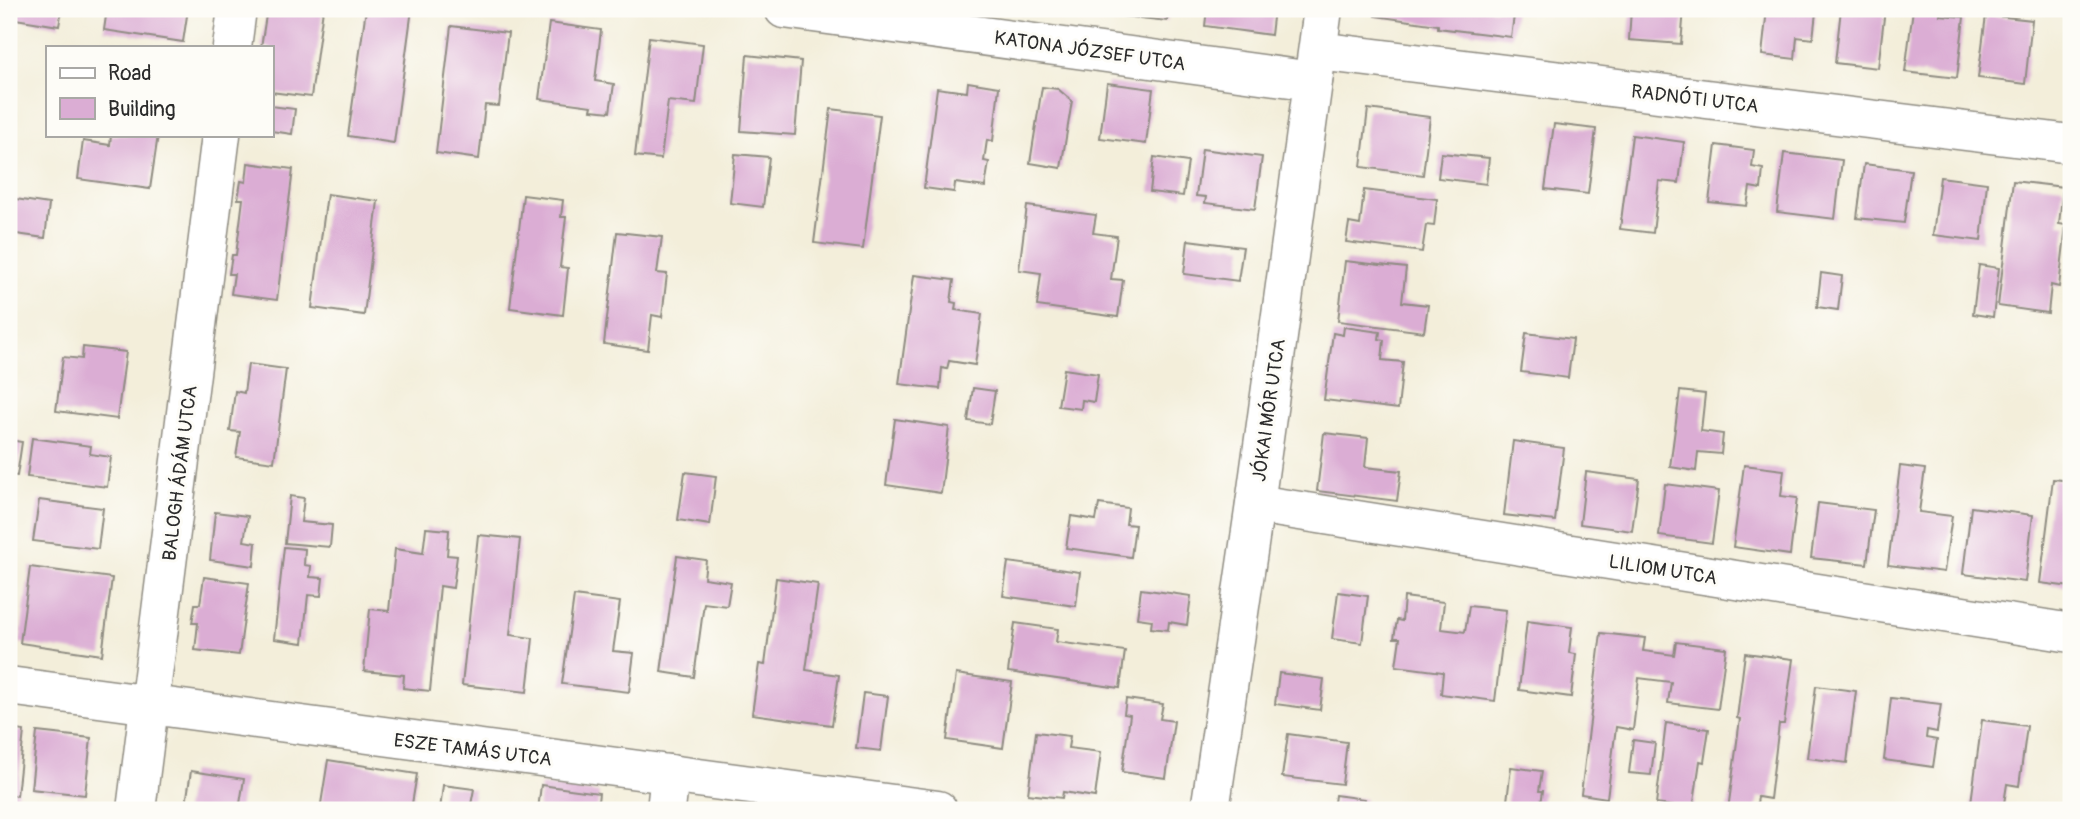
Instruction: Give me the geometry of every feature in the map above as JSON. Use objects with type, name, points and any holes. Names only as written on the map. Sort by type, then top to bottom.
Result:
[{"type":"street","points":[[232,46],[237,9]]},
{"type":"street","name":"KATONA JÓZSEF UTCA","points":[[784,9],[1316,66]]},
{"type":"street","name":"JÓKAI MÓR UTCA","points":[[1210,810],[1323,9]]},
{"type":"street","name":"RADNÓTI UTCA","points":[[1316,66],[2071,144]]},
{"type":"street","name":"BALOGH ÁDÁM UTCA","points":[[136,810],[221,136]]},
{"type":"street","name":"LILIOM UTCA","points":[[1255,504],[2071,633]]},
{"type":"street","name":"ESZE TAMÁS UTCA","points":[[9,686],[150,706],[668,792],[938,810]]},
{"type":"building","points":[[9,9],[62,9],[59,26],[9,18]]},
{"type":"building","points":[[107,9],[188,9],[183,42],[104,30]]},
{"type":"building","points":[[267,9],[323,9],[311,97],[273,92],[273,46],[261,46]]},
{"type":"building","points":[[366,9],[412,9],[394,143],[348,136]]},
{"type":"building","points":[[1124,9],[1169,9],[1167,21],[1123,16]]},
{"type":"building","points":[[1207,9],[1274,9],[1271,35],[1205,26]]},
{"type":"building","points":[[1376,9],[1515,9],[1511,37],[1438,28],[1438,25],[1375,16]]},
{"type":"building","points":[[1631,9],[1684,9],[1681,44],[1629,40]]},
{"type":"building","points":[[1767,9],[1816,12],[1813,39],[1797,37],[1795,59],[1762,55]]},
{"type":"building","points":[[1841,9],[1885,9],[1878,68],[1835,63]]},
{"type":"building","points":[[1913,9],[1941,9],[1940,15],[1964,17],[1957,78],[1905,72]]},
{"type":"building","points":[[1986,15],[2032,20],[2025,84],[1978,78]]},
{"type":"building","points":[[549,23],[601,30],[595,81],[614,84],[610,112],[591,110],[592,106],[539,99]]},
{"type":"building","points":[[451,26],[508,33],[499,106],[485,105],[479,159],[436,153]]},
{"type":"building","points":[[649,37],[703,44],[696,104],[668,101],[661,159],[635,156]]},
{"type":"building","points":[[747,55],[801,61],[795,135],[741,131]]},
{"type":"building","points":[[968,82],[999,87],[993,141],[987,140],[984,161],[989,162],[985,187],[955,183],[954,192],[924,188],[937,88],[967,92]]},
{"type":"building","points":[[1107,83],[1153,89],[1146,144],[1100,138]]},
{"type":"building","points":[[1042,87],[1058,89],[1072,101],[1061,168],[1030,163]]},
{"type":"building","points":[[273,106],[295,109],[292,134],[273,131]]},
{"type":"building","points":[[831,109],[880,115],[863,249],[814,243]]},
{"type":"building","points":[[1368,109],[1430,117],[1423,175],[1361,167]]},
{"type":"building","points":[[1554,124],[1596,129],[1588,194],[1545,189]]},
{"type":"building","points":[[1632,135],[1684,142],[1679,183],[1659,181],[1653,233],[1620,229]]},
{"type":"building","points":[[111,136],[158,136],[150,189],[78,179],[83,141],[110,145]]},
{"type":"building","points":[[1716,145],[1754,150],[1752,167],[1763,169],[1761,189],[1750,187],[1747,206],[1709,202]]},
{"type":"building","points":[[1202,149],[1262,157],[1255,209],[1205,203],[1206,197],[1196,196]]},
{"type":"building","points":[[1441,153],[1489,158],[1486,184],[1438,178]]},
{"type":"building","points":[[1784,153],[1842,160],[1835,219],[1777,212]]},
{"type":"building","points":[[735,154],[769,157],[763,207],[730,203]]},
{"type":"building","points":[[1154,157],[1188,162],[1183,196],[1150,192]]},
{"type":"building","points":[[248,163],[293,169],[277,300],[231,294],[234,274],[229,274],[232,255],[236,255],[243,199],[238,199],[241,181],[246,182]]},
{"type":"building","points":[[1864,164],[1911,170],[1904,223],[1857,218]]},
{"type":"building","points":[[1940,177],[1987,183],[1981,241],[1933,235]]},
{"type":"building","points":[[2013,181],[2063,187],[2059,224],[2066,225],[2059,287],[2051,285],[2048,313],[1998,306]]},
{"type":"building","points":[[1364,190],[1437,199],[1434,226],[1426,225],[1422,252],[1346,242],[1349,223],[1360,225]]},
{"type":"building","points":[[327,194],[378,201],[364,315],[312,308]]},
{"type":"building","points":[[523,195],[563,200],[561,217],[566,217],[560,267],[568,268],[563,315],[510,308]]},
{"type":"building","points":[[9,198],[49,204],[45,238],[9,233]]},
{"type":"building","points":[[1027,206],[1096,215],[1093,233],[1117,236],[1111,279],[1123,280],[1118,317],[1037,306],[1041,273],[1019,270]]},
{"type":"building","points":[[617,232],[662,237],[657,273],[667,274],[662,317],[652,315],[648,350],[604,344]]},
{"type":"building","points":[[1188,240],[1243,247],[1238,281],[1184,274]]},
{"type":"building","points":[[1345,261],[1406,268],[1402,302],[1428,305],[1424,332],[1338,321]]},
{"type":"building","points":[[1979,265],[1999,268],[1993,317],[1973,314]]},
{"type":"building","points":[[1821,273],[1842,276],[1838,310],[1817,307]]},
{"type":"building","points":[[914,275],[954,280],[951,302],[956,303],[955,310],[982,314],[975,365],[949,361],[947,369],[942,368],[940,389],[899,384]]},
{"type":"building","points":[[1344,327],[1380,332],[1379,339],[1384,340],[1382,360],[1403,362],[1398,409],[1324,400],[1333,333],[1343,335]]},
{"type":"building","points":[[1526,333],[1573,339],[1568,378],[1521,372]]},
{"type":"building","points":[[83,347],[126,352],[117,419],[56,411],[63,357],[82,359]]},
{"type":"building","points":[[248,364],[286,369],[274,462],[236,457],[240,432],[230,431],[235,391],[244,393]]},
{"type":"building","points":[[1064,369],[1098,374],[1094,402],[1082,400],[1081,409],[1058,406]]},
{"type":"building","points":[[973,388],[995,391],[990,424],[968,421]]},
{"type":"building","points":[[1680,391],[1705,394],[1701,431],[1723,434],[1721,454],[1698,452],[1696,471],[1670,467]]},
{"type":"building","points":[[895,419],[949,427],[941,493],[886,485]]},
{"type":"building","points":[[1324,433],[1368,438],[1365,467],[1401,471],[1397,501],[1317,491]]},
{"type":"building","points":[[32,438],[91,446],[90,454],[111,457],[107,487],[27,477]]},
{"type":"building","points":[[9,440],[22,442],[17,476],[9,475]]},
{"type":"building","points":[[1513,441],[1564,448],[1555,521],[1504,515]]},
{"type":"building","points":[[1744,465],[1784,470],[1781,496],[1797,498],[1790,555],[1733,547]]},
{"type":"building","points":[[1900,466],[1925,469],[1919,512],[1952,516],[1944,572],[1888,565]]},
{"type":"building","points":[[685,472],[716,476],[710,525],[678,520]]},
{"type":"building","points":[[1586,472],[1639,479],[1632,531],[1580,524]]},
{"type":"building","points":[[2053,479],[2071,481],[2071,587],[2040,583]]},
{"type":"building","points":[[1665,484],[1719,491],[1712,543],[1659,536]]},
{"type":"building","points":[[290,496],[304,498],[301,522],[332,525],[330,547],[285,543]]},
{"type":"building","points":[[39,500],[103,508],[98,549],[33,541]]},
{"type":"building","points":[[1818,503],[1874,510],[1867,564],[1811,558]]},
{"type":"building","points":[[1099,504],[1128,508],[1126,524],[1135,525],[1131,557],[1066,548],[1071,516],[1096,520]]},
{"type":"building","points":[[1971,507],[2033,515],[2025,582],[1963,574]]},
{"type":"building","points":[[215,512],[248,516],[244,541],[256,543],[254,566],[210,560]]},
{"type":"building","points":[[426,528],[449,530],[447,555],[457,556],[453,588],[440,586],[430,691],[403,688],[404,675],[364,671],[370,609],[389,611],[395,549],[423,553]]},
{"type":"building","points":[[478,535],[520,539],[510,635],[533,638],[527,692],[462,685]]},
{"type":"building","points":[[284,547],[305,549],[304,565],[311,566],[310,577],[323,578],[321,596],[308,595],[303,643],[274,639]]},
{"type":"building","points":[[677,556],[706,560],[704,578],[731,582],[727,606],[704,603],[694,677],[661,672]]},
{"type":"building","points":[[1008,562],[1080,572],[1076,606],[1003,596]]},
{"type":"building","points":[[30,567],[112,578],[102,655],[20,643]]},
{"type":"building","points":[[204,577],[249,583],[239,655],[195,650],[198,623],[192,623],[195,604],[200,604]]},
{"type":"building","points":[[776,578],[818,584],[806,670],[839,675],[832,725],[752,714],[759,664],[765,665]]},
{"type":"building","points":[[1141,589],[1191,596],[1187,625],[1169,622],[1168,630],[1151,628],[1152,620],[1137,618]]},
{"type":"building","points":[[1338,592],[1368,596],[1362,643],[1332,639]]},
{"type":"building","points":[[574,596],[620,602],[613,651],[634,653],[629,692],[562,684]]},
{"type":"building","points":[[1404,597],[1444,602],[1441,629],[1465,632],[1469,606],[1506,610],[1495,701],[1441,694],[1443,672],[1396,666],[1400,638],[1394,638],[1397,620],[1402,621]]},
{"type":"building","points":[[1527,621],[1572,627],[1569,653],[1576,654],[1571,697],[1519,690]]},
{"type":"building","points":[[1015,623],[1058,629],[1056,642],[1125,651],[1120,688],[1008,672]]},
{"type":"building","points":[[1601,633],[1645,638],[1643,651],[1674,655],[1676,642],[1726,648],[1718,709],[1668,703],[1671,682],[1639,678],[1633,730],[1616,727],[1607,798],[1581,794]]},
{"type":"building","points":[[1745,653],[1793,659],[1784,724],[1779,724],[1770,799],[1758,797],[1756,810],[1728,810],[1740,719],[1737,718]]},
{"type":"building","points":[[1279,673],[1324,679],[1320,710],[1275,704]]},
{"type":"building","points":[[956,674],[1012,682],[1003,748],[947,740]]},
{"type":"building","points":[[1816,686],[1856,691],[1847,763],[1807,758]]},
{"type":"building","points":[[863,693],[888,696],[881,751],[856,748]]},
{"type":"building","points":[[1891,698],[1941,704],[1937,732],[1927,730],[1926,738],[1937,740],[1933,767],[1884,760]]},
{"type":"building","points":[[1126,699],[1163,704],[1160,719],[1174,721],[1166,778],[1122,772],[1130,715],[1124,714]]},
{"type":"building","points":[[1982,720],[2027,726],[2019,786],[2007,784],[2003,810],[1970,810]]},
{"type":"building","points":[[1666,723],[1709,729],[1704,762],[1700,761],[1693,809],[1656,804]]},
{"type":"building","points":[[9,729],[24,731],[17,796],[9,795]]},
{"type":"building","points":[[37,732],[91,738],[85,795],[31,789]]},
{"type":"building","points":[[1036,732],[1070,736],[1068,748],[1101,752],[1095,797],[1063,792],[1062,798],[1028,794]]},
{"type":"building","points":[[1288,734],[1347,742],[1342,784],[1282,777]]},
{"type":"building","points":[[1633,740],[1655,743],[1651,775],[1629,773]]},
{"type":"building","points":[[328,760],[417,774],[411,810],[320,810]]},
{"type":"building","points":[[1511,767],[1542,771],[1540,810],[1506,810]]},
{"type":"building","points":[[191,771],[244,779],[239,810],[185,810]]},
{"type":"building","points":[[443,785],[474,789],[470,810],[440,810]]},
{"type":"building","points":[[541,785],[599,793],[597,810],[538,810]]},
{"type":"building","points":[[1335,795],[1365,799],[1363,810],[1333,810]]}]
